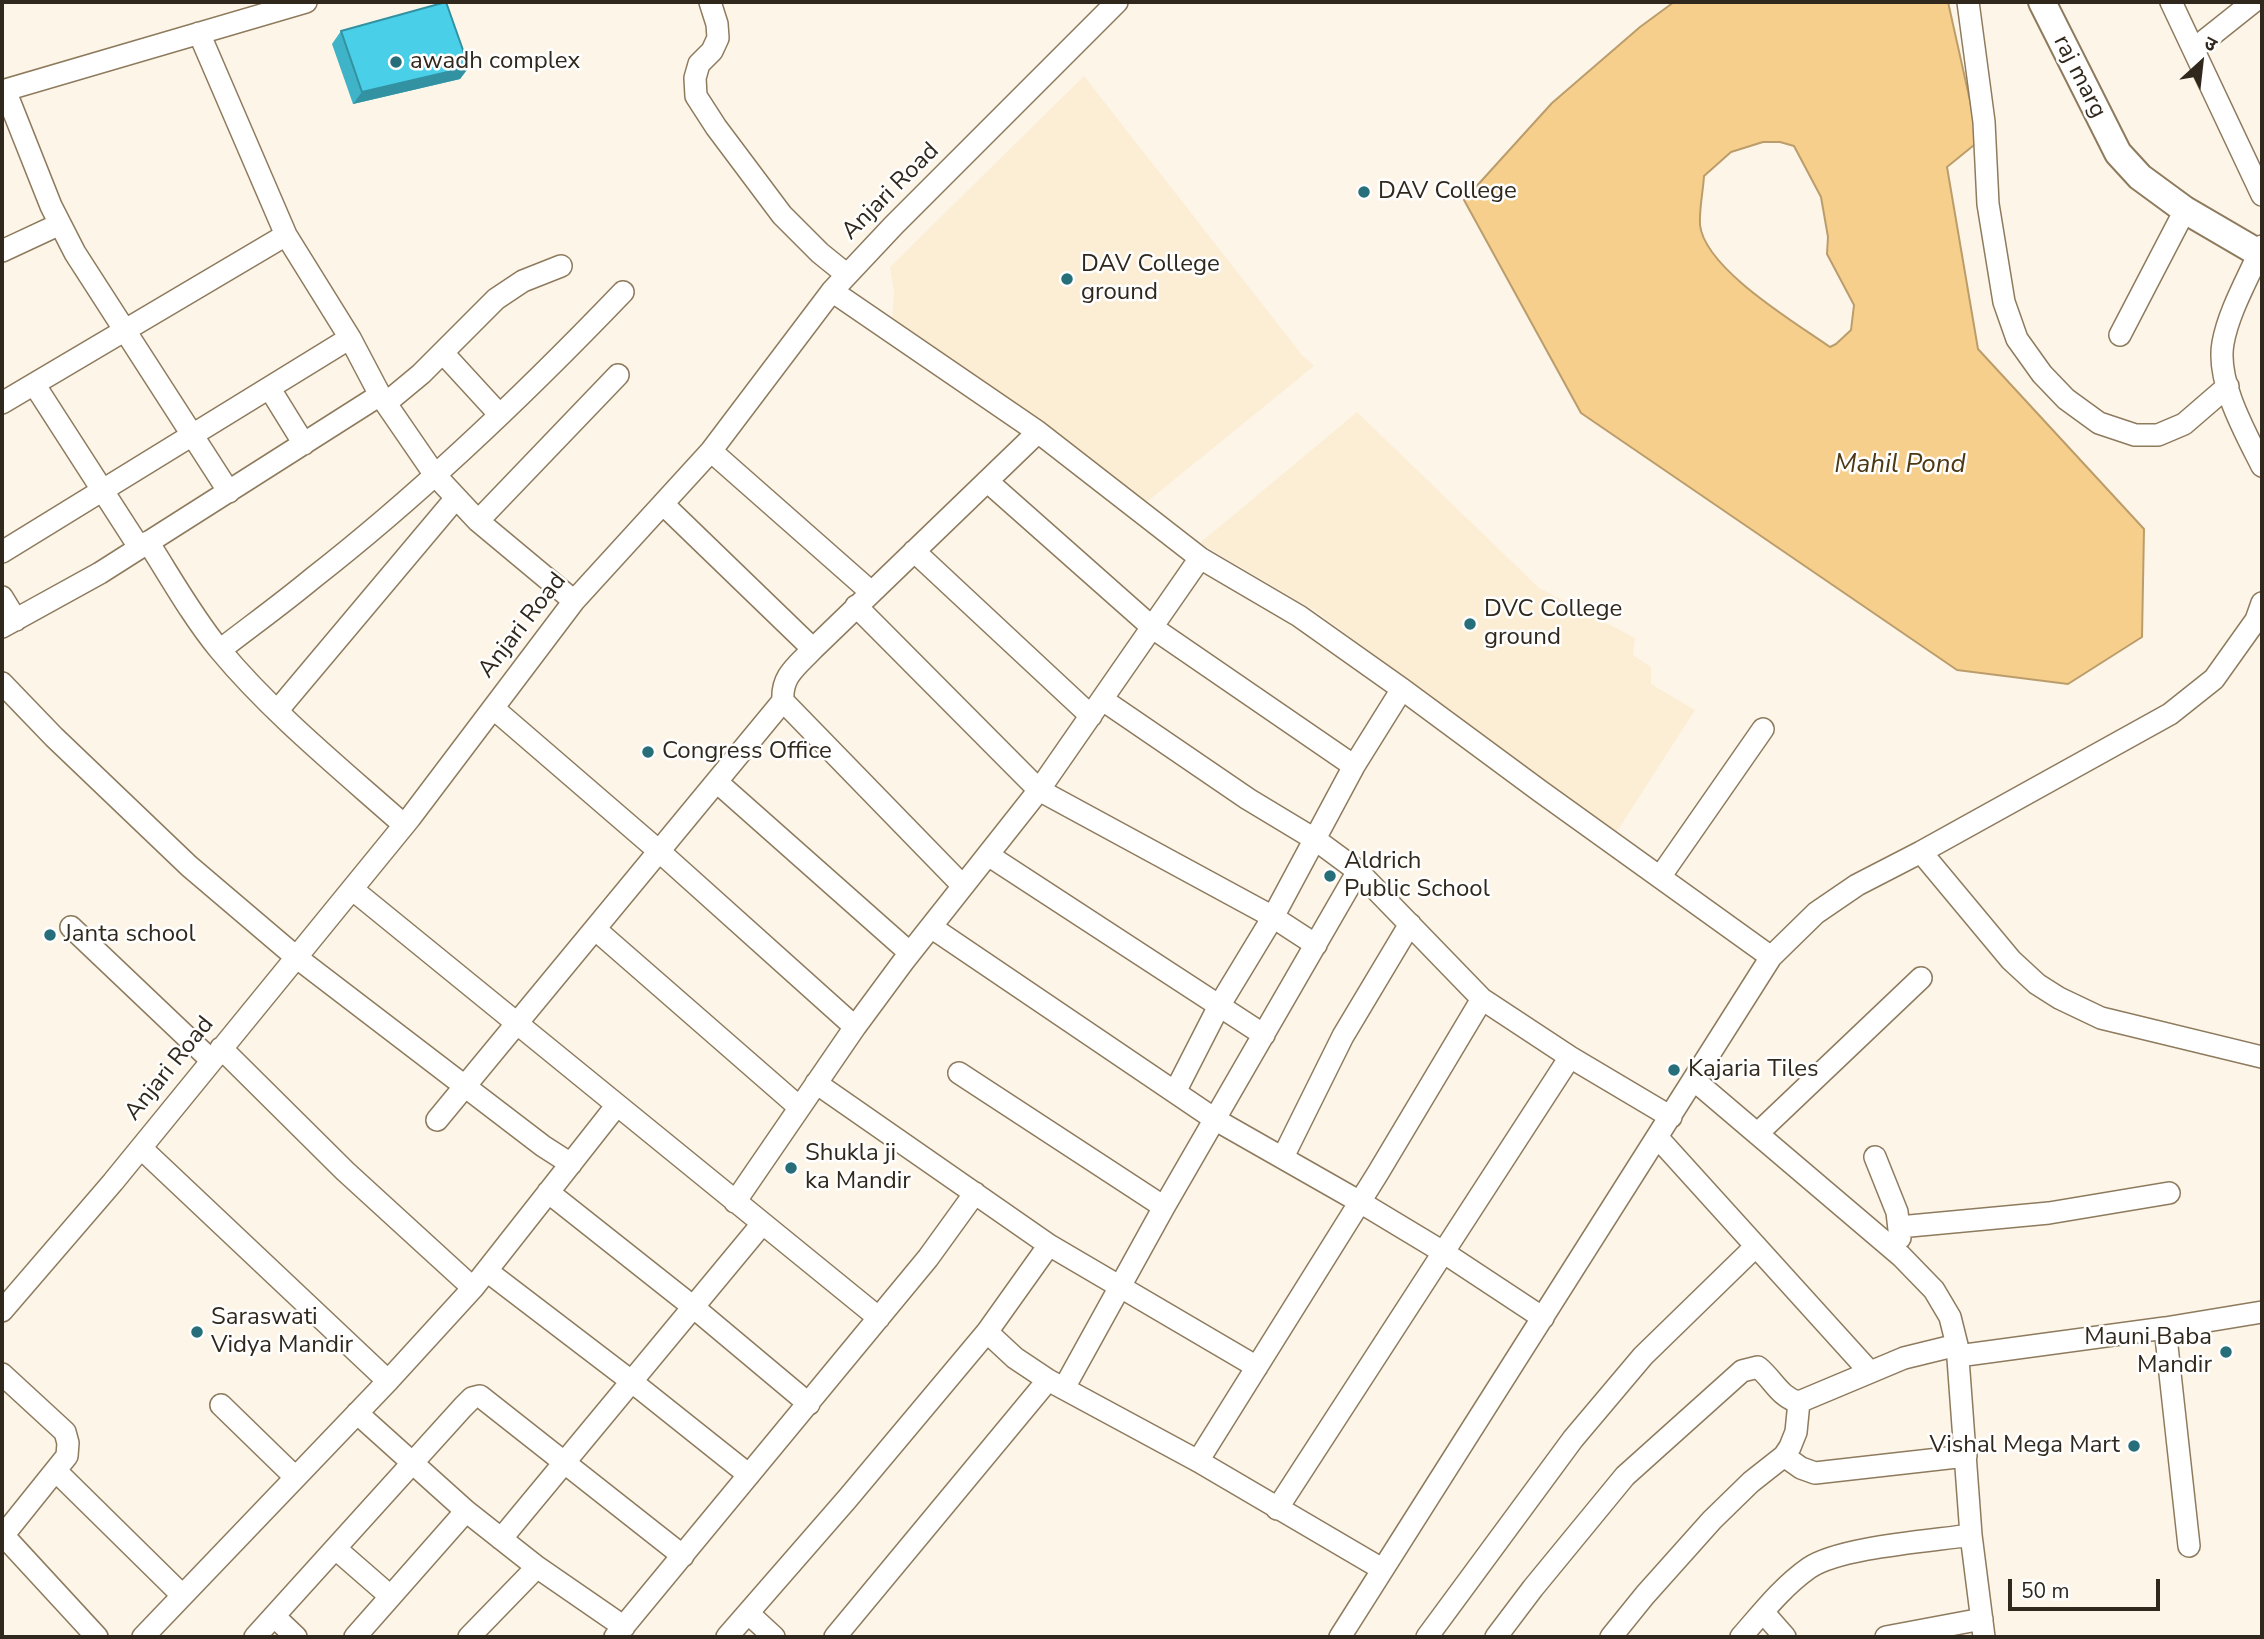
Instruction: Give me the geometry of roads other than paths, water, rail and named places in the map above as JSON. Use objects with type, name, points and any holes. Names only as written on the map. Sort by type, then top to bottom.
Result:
[{"type":"main road","name":"raj marg","points":[[2042,2],[2118,153],[2140,177],[2185,210],[2261,249]]},
{"type":"main road","points":[[2118,153],[2145,167],[2261,249]]},
{"type":"street","points":[[230,2],[240,21]]},
{"type":"street","points":[[229,492],[195,435],[75,253],[28,152],[3,90],[306,2]]},
{"type":"street","points":[[710,2],[717,23],[718,38],[712,51],[699,64],[695,78],[696,96],[782,215],[820,253],[846,274]]},
{"type":"street","name":"Anjari Road","points":[[2,1311],[141,1148],[404,825],[574,601],[711,451],[846,274],[1117,2]]},
{"type":"street","points":[[1968,2],[1983,109],[1988,204],[2004,302],[2017,339],[2042,374],[2066,399],[2099,423],[2134,435],[2158,435],[2184,424],[2228,386]]},
{"type":"street","points":[[2171,2],[2262,195]]},
{"type":"street","points":[[2193,49],[2253,2]]},
{"type":"street","points":[[199,33],[286,235],[350,338],[383,399],[435,475],[456,498],[478,521],[574,601]]},
{"type":"street","points":[[2120,335],[2185,210]]},
{"type":"street","points":[[2,251],[60,224]]},
{"type":"street","points":[[2,403],[286,235]]},
{"type":"street","points":[[2261,249],[2222,345],[2233,409],[2262,466]]},
{"type":"street","points":[[2,597],[9,624],[100,573],[304,444],[383,399],[443,353],[496,299],[523,281],[561,266]]},
{"type":"street","points":[[832,291],[1038,432],[1200,558],[1299,617],[1402,689],[1771,957]]},
{"type":"street","points":[[220,650],[315,577],[435,475],[559,359],[624,292]]},
{"type":"street","points":[[2,552],[350,338]]},
{"type":"street","points":[[443,353],[499,414]]},
{"type":"street","points":[[478,521],[618,375]]},
{"type":"street","points":[[34,384],[139,547],[148,542]]},
{"type":"street","points":[[270,388],[304,444]]},
{"type":"street","points":[[963,886],[783,701],[782,687],[788,676],[813,649],[1038,432]]},
{"type":"street","points":[[711,451],[864,599],[1039,790],[1273,917],[1316,945]]},
{"type":"street","points":[[987,481],[1153,628],[1354,766]]},
{"type":"street","points":[[277,711],[456,498]]},
{"type":"street","points":[[663,505],[813,649]]},
{"type":"street","points":[[148,542],[199,623],[220,650],[277,711],[404,825]]},
{"type":"street","points":[[914,551],[1097,708],[1316,840],[1358,871],[1482,999],[1570,1057],[1671,1117]]},
{"type":"street","points":[[735,1202],[855,1027],[1039,790],[1200,558]]},
{"type":"street","points":[[1340,1637],[1771,957],[1816,913],[1857,885],[2170,714],[2214,679],[2256,620],[2262,603]]},
{"type":"street","points":[[2,683],[54,737],[189,866],[296,957],[466,1084],[543,1146],[571,1164]]},
{"type":"street","points":[[1175,1092],[1219,1006],[1273,917],[1354,766],[1402,689]]},
{"type":"street","points":[[437,1120],[783,701]]},
{"type":"street","points":[[493,708],[660,852],[855,1027]]},
{"type":"street","points":[[1660,877],[1763,729]]},
{"type":"street","points":[[717,782],[910,953]]},
{"type":"street","points":[[1921,852],[2011,960],[2037,984],[2059,998],[2101,1018],[2262,1057]]},
{"type":"street","points":[[988,855],[1264,1035]]},
{"type":"street","points":[[835,1637],[1056,1384],[1121,1286],[1358,871]]},
{"type":"street","points":[[352,889],[879,1318]]},
{"type":"street","points":[[1283,1157],[1343,1036],[1410,924]]},
{"type":"street","points":[[71,927],[216,1054],[473,1288]]},
{"type":"street","points":[[931,927],[1216,1119],[1443,1252],[1543,1318]]},
{"type":"street","points":[[595,929],[799,1107]]},
{"type":"street","points":[[1758,1133],[1921,978]]},
{"type":"street","points":[[1198,1461],[1360,1202],[1482,999]]},
{"type":"street","points":[[1277,1509],[1570,1057]]},
{"type":"street","points":[[959,1073],[1164,1207]]},
{"type":"street","points":[[1695,1080],[1901,1256],[1934,1290],[1950,1317],[1957,1350],[1971,1535],[1983,1628],[1886,1637]]},
{"type":"street","points":[[816,1083],[1049,1244],[1257,1367]]},
{"type":"street","points":[[143,1637],[388,1381],[473,1288],[617,1105]]},
{"type":"street","points":[[1658,1138],[1869,1371]]},
{"type":"street","points":[[141,1148],[388,1381]]},
{"type":"street","points":[[1875,1157],[1897,1212],[1901,1256]]},
{"type":"street","points":[[548,1192],[692,1306],[809,1404]]},
{"type":"street","points":[[357,1413],[466,1511],[620,1632],[928,1258],[975,1193]]},
{"type":"street","points":[[1899,1227],[2049,1213],[2169,1193]]},
{"type":"street","points":[[502,1539],[762,1224]]},
{"type":"street","points":[[727,1637],[987,1332],[1049,1244]]},
{"type":"street","points":[[1427,1637],[1573,1439],[1643,1356],[1756,1246]]},
{"type":"street","points":[[487,1271],[749,1475]]},
{"type":"street","points":[[1799,1402],[1904,1358],[2165,1328],[2262,1312]]},
{"type":"street","points":[[2165,1328],[2189,1546]]},
{"type":"street","points":[[987,1332],[1015,1358],[1056,1384],[1198,1461],[1382,1569]]},
{"type":"street","points":[[1496,1637],[1625,1476],[1742,1371],[1758,1367],[1770,1376],[1783,1394],[1799,1402]]},
{"type":"street","points":[[2,1374],[65,1432],[68,1443],[67,1456],[3,1536],[97,1637]]},
{"type":"street","points":[[256,1637],[463,1407],[472,1398],[480,1396],[683,1556]]},
{"type":"street","points":[[1611,1637],[1712,1520],[1751,1482],[1784,1457],[1796,1432],[1799,1402]]},
{"type":"street","points":[[221,1405],[295,1477]]},
{"type":"street","points":[[1784,1457],[1815,1473],[1966,1456]]},
{"type":"street","points":[[56,1471],[182,1595]]},
{"type":"street","points":[[355,1637],[466,1511]]},
{"type":"street","points":[[1741,1637],[1786,1587],[1810,1567],[1829,1558],[1877,1548],[1971,1535]]},
{"type":"street","points":[[336,1549],[390,1596]]},
{"type":"street","points":[[469,1637],[537,1567]]},
{"type":"street","points":[[1763,1612],[1785,1637]]},
{"type":"street","points":[[748,1613],[774,1637]]},
{"type":"street","points":[[275,1617],[296,1637]]},
{"type":"water","name":"Mahil Pond","points":[[1674,2],[1948,2],[1979,141],[1947,167],[1978,349],[2144,529],[2142,637],[2068,684],[1957,670],[1581,413],[1464,200],[1552,103],[1640,27]],"holes":[[[1763,142],[1780,142],[1794,146],[1821,197],[1828,237],[1827,254],[1854,305],[1851,330],[1830,347],[1734,277],[1706,242],[1700,225],[1704,176],[1731,152]]]},
{"type":"place","name":"awadh complex","points":[[396,62]]},
{"type":"place","name":"DAV College","points":[[1364,192]]},
{"type":"place","name":"DAV College ground","points":[[1067,279]]},
{"type":"place","name":"DVC College ground","points":[[1470,624]]},
{"type":"place","name":"Congress Office","points":[[648,752]]},
{"type":"place","name":"Aldrich Public School","points":[[1330,876]]},
{"type":"place","name":"Janta school","points":[[50,935]]},
{"type":"place","name":"Kajaria Tiles","points":[[1674,1070]]},
{"type":"place","name":"Shukla ji ka Mandir","points":[[791,1168]]},
{"type":"place","name":"Saraswati Vidya Mandir","points":[[197,1332]]},
{"type":"place","name":"Mauni Baba Mandir","points":[[2226,1352]]},
{"type":"place","name":"Vishal Mega Mart","points":[[2134,1446]]}]
